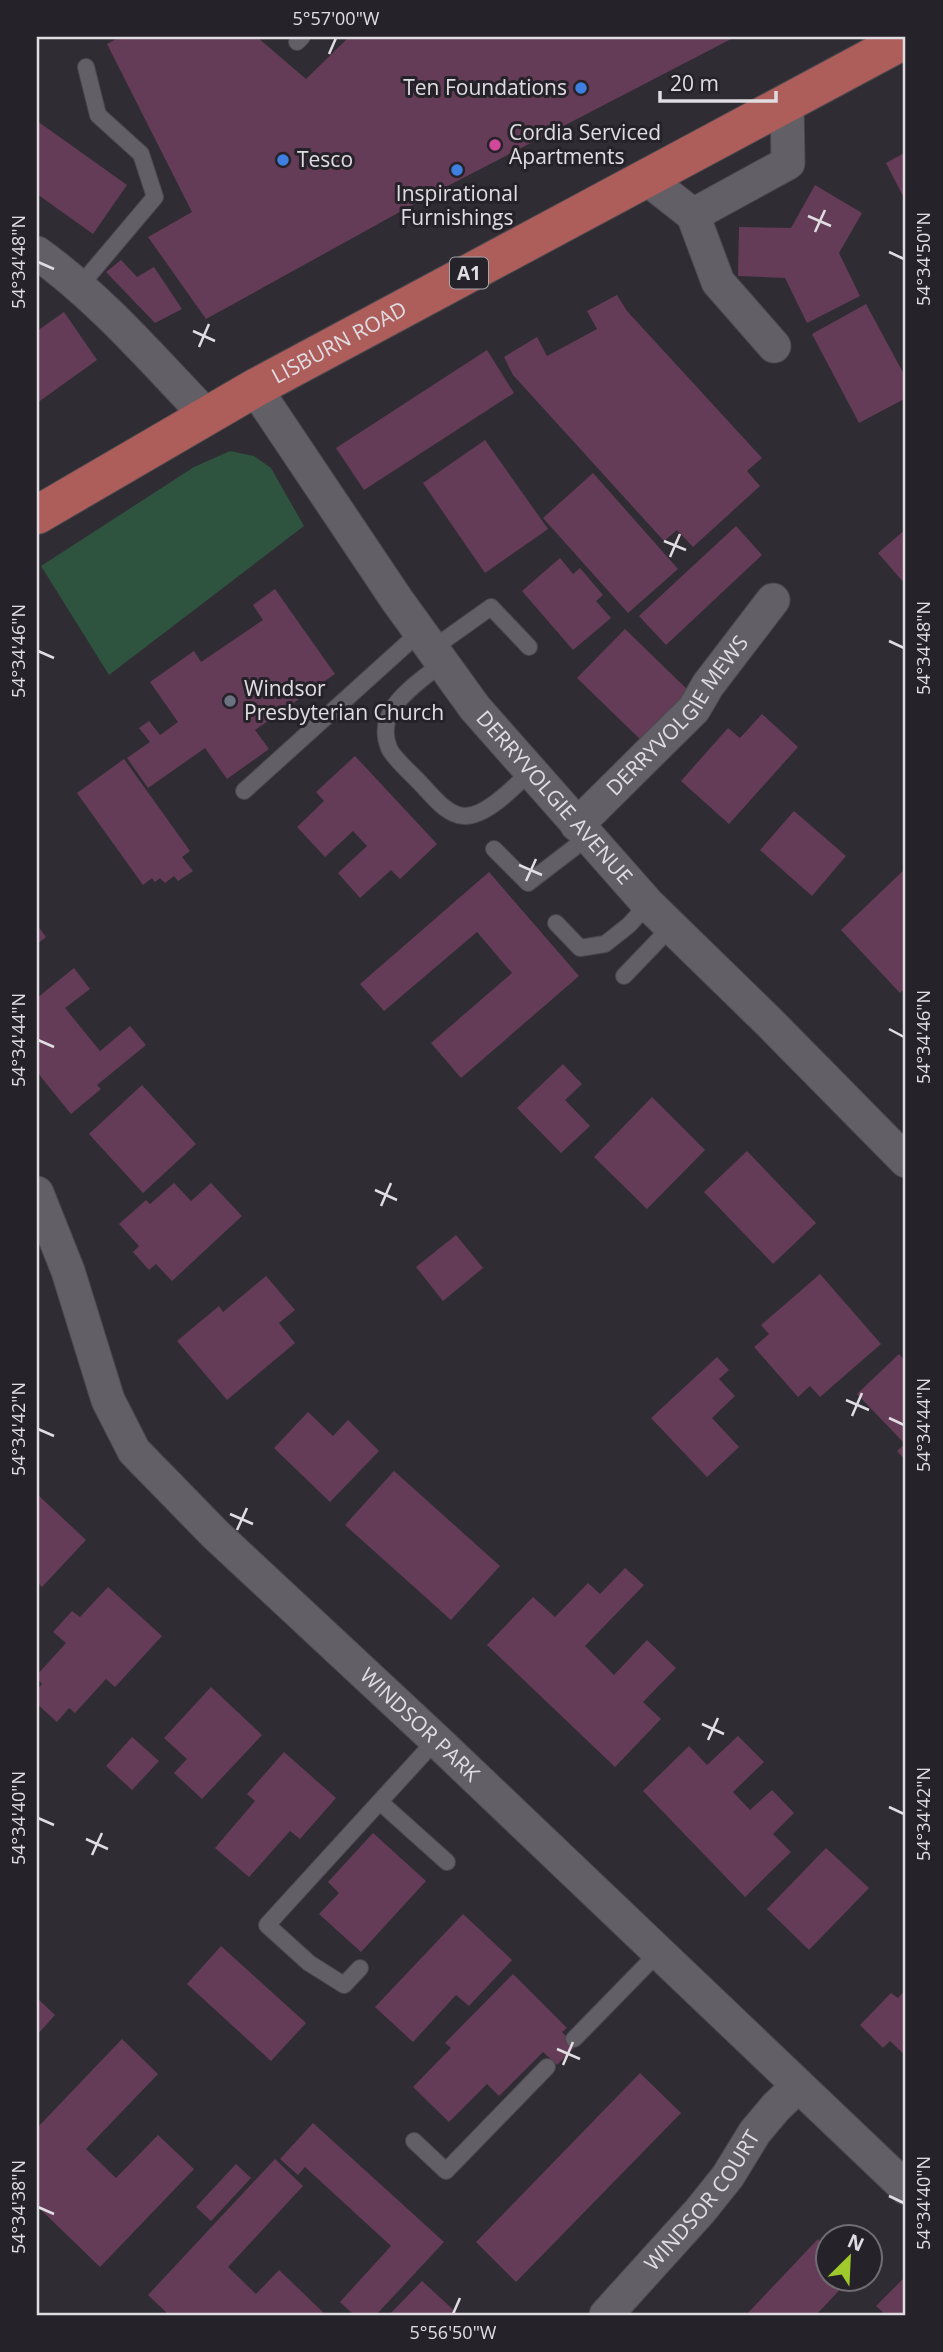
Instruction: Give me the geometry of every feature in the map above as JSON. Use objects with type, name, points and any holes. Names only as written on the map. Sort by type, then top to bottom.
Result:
[{"type":"main road","name":"LISBURN ROAD","points":[[37,515],[255,388],[906,39]]},
{"type":"street","points":[[692,215],[788,163],[787,103]]},
{"type":"street","points":[[646,178],[692,215],[718,282],[775,346]]},
{"type":"street","points":[[42,264],[79,287],[113,318],[206,415]]},
{"type":"street","name":"DERRYVOLGIE AVENUE","points":[[255,388],[431,648],[475,708],[648,904],[906,1161]]},
{"type":"street","name":"DERRYVOLGIE MEWS","points":[[582,831],[694,709],[708,685],[773,600]]},
{"type":"street","name":"WINDSOR PARK","points":[[37,1194],[68,1271],[107,1400],[134,1451],[215,1534],[436,1740],[906,2188]]},
{"type":"street","name":"WINDSOR COURT","points":[[606,2315],[700,2211],[728,2176],[755,2132],[797,2085]]},
{"type":"lane","points":[[79,287],[155,197],[141,154],[98,115],[86,68]]},
{"type":"lane","points":[[244,791],[431,648],[491,607],[529,647]]},
{"type":"lane","points":[[431,648],[394,703],[386,732],[389,749],[443,807],[463,816],[480,812],[502,798],[530,772]]},
{"type":"lane","points":[[494,849],[528,883],[582,831]]},
{"type":"lane","points":[[556,923],[580,948],[605,944],[629,925],[648,904]]},
{"type":"lane","points":[[624,976],[672,926]]},
{"type":"lane","points":[[360,1968],[344,1984],[309,1963],[268,1925],[436,1740]]},
{"type":"lane","points":[[380,1802],[447,1863]]},
{"type":"lane","points":[[575,2039],[658,1954]]},
{"type":"lane","points":[[414,2141],[446,2171],[547,2067]]},
{"type":"green space","points":[[230,451],[254,456],[271,468],[304,526],[109,675],[41,566],[194,467]]},
{"type":"building","points":[[120,37],[257,37],[306,79],[349,37],[735,37],[436,192],[206,319],[148,237],[192,212],[107,44]]},
{"type":"building","points":[[37,121],[127,185],[93,234],[37,194]]},
{"type":"building","points":[[906,152],[906,202],[886,163]]},
{"type":"building","points":[[815,185],[862,213],[839,253],[860,296],[807,323],[785,278],[738,276],[739,227],[791,228]]},
{"type":"building","points":[[121,260],[137,277],[154,267],[182,309],[155,323],[106,272]]},
{"type":"building","points":[[617,295],[627,311],[762,458],[747,471],[760,486],[693,547],[677,530],[664,541],[513,375],[504,357],[537,337],[547,356],[597,329],[587,311]]},
{"type":"building","points":[[866,304],[906,378],[906,398],[859,423],[812,334]]},
{"type":"building","points":[[64,312],[97,360],[37,403],[37,331]]},
{"type":"building","points":[[487,350],[514,393],[364,490],[336,448]]},
{"type":"building","points":[[485,440],[548,529],[485,573],[423,483]]},
{"type":"building","points":[[593,473],[678,569],[628,613],[543,518]]},
{"type":"building","points":[[736,526],[762,555],[666,645],[639,616]]},
{"type":"building","points":[[906,529],[906,585],[878,553]]},
{"type":"building","points":[[560,558],[573,574],[580,568],[603,595],[596,601],[611,618],[573,650],[522,591]]},
{"type":"building","name":"Windsor Presbyterian Church","points":[[275,589],[335,674],[255,730],[269,749],[227,779],[205,748],[148,788],[127,758],[150,742],[139,728],[149,721],[160,735],[178,722],[150,682],[194,651],[201,662],[263,620],[253,605]]},
{"type":"building","points":[[625,629],[693,695],[645,744],[577,678]]},
{"type":"building","points":[[762,714],[798,747],[729,824],[681,781],[728,728],[740,738]]},
{"type":"building","points":[[355,756],[437,844],[400,879],[391,870],[360,898],[338,873],[367,846],[353,831],[325,857],[297,827],[324,801],[316,792]]},
{"type":"building","points":[[124,759],[190,851],[182,857],[193,871],[178,881],[174,876],[165,883],[160,878],[155,882],[152,878],[143,885],[77,793]]},
{"type":"building","points":[[794,811],[846,856],[812,896],[760,850]]},
{"type":"building","points":[[906,868],[906,987],[900,993],[841,930]]},
{"type":"building","points":[[489,872],[579,976],[461,1078],[431,1043],[512,973],[477,932],[384,1011],[360,984]]},
{"type":"building","points":[[37,925],[46,937],[37,944]]},
{"type":"building","points":[[74,968],[90,989],[65,1008],[100,1051],[130,1026],[146,1045],[97,1085],[101,1089],[71,1114],[37,1072],[37,998]]},
{"type":"building","points":[[563,1064],[582,1084],[565,1100],[590,1126],[561,1153],[517,1108]]},
{"type":"building","points":[[142,1085],[196,1144],[143,1193],[89,1134]]},
{"type":"building","points":[[652,1097],[705,1150],[647,1209],[594,1157]]},
{"type":"building","points":[[747,1151],[816,1223],[773,1264],[704,1192]]},
{"type":"building","points":[[174,1183],[191,1201],[211,1183],[242,1216],[172,1281],[156,1264],[149,1270],[133,1252],[139,1246],[119,1224],[146,1200],[150,1204]]},
{"type":"building","points":[[456,1235],[483,1268],[443,1301],[416,1267]]},
{"type":"building","points":[[820,1274],[881,1344],[820,1397],[810,1386],[798,1397],[754,1347],[769,1334],[761,1325]]},
{"type":"building","points":[[266,1276],[295,1310],[279,1323],[295,1343],[227,1400],[177,1341],[219,1306],[223,1312]]},
{"type":"building","points":[[899,1354],[906,1362],[906,1461],[897,1451],[905,1444],[857,1394]]},
{"type":"building","points":[[717,1357],[729,1370],[719,1379],[735,1396],[712,1418],[739,1447],[707,1477],[651,1418]]},
{"type":"building","points":[[308,1412],[333,1436],[348,1420],[379,1451],[330,1502],[274,1448]]},
{"type":"building","points":[[394,1471],[500,1566],[451,1620],[345,1525]]},
{"type":"building","points":[[37,1494],[86,1540],[42,1587],[37,1582]]},
{"type":"building","points":[[625,1568],[644,1585],[585,1646],[614,1675],[647,1640],[676,1668],[643,1702],[661,1719],[615,1767],[487,1645],[533,1597],[555,1617],[588,1583],[600,1594]]},
{"type":"building","points":[[108,1587],[162,1636],[115,1687],[106,1679],[75,1713],[69,1708],[57,1722],[37,1704],[37,1690],[42,1684],[37,1675],[66,1643],[53,1632],[72,1611],[80,1617]]},
{"type":"building","points":[[211,1687],[262,1735],[202,1799],[174,1773],[187,1759],[164,1738]]},
{"type":"building","points":[[738,1736],[764,1762],[733,1792],[750,1810],[772,1790],[794,1813],[773,1834],[791,1852],[745,1897],[643,1791],[689,1746],[707,1765]]},
{"type":"building","points":[[132,1737],[159,1761],[132,1790],[106,1766]]},
{"type":"building","points":[[284,1752],[336,1798],[300,1839],[290,1831],[249,1877],[215,1848],[255,1801],[247,1794]]},
{"type":"building","points":[[373,1833],[426,1881],[361,1952],[319,1914],[339,1893],[328,1882]]},
{"type":"building","points":[[826,1848],[869,1888],[809,1950],[767,1909]]},
{"type":"building","points":[[463,1914],[512,1960],[469,2006],[456,1995],[413,2042],[375,2007]]},
{"type":"building","points":[[221,1946],[306,2023],[271,2061],[187,1984]]},
{"type":"building","points":[[513,1974],[567,2028],[562,2032],[576,2046],[557,2065],[543,2052],[499,2096],[487,2084],[449,2122],[413,2087],[451,2048],[445,2043]]},
{"type":"building","points":[[906,1989],[906,2056],[890,2041],[883,2048],[860,2025],[891,1993],[898,1998]]},
{"type":"building","points":[[37,1998],[55,2015],[37,2035]]},
{"type":"building","points":[[122,2039],[158,2074],[86,2149],[116,2178],[158,2135],[194,2169],[100,2267],[37,2206],[37,2128]]},
{"type":"building","points":[[640,2073],[681,2113],[516,2282],[476,2242]]},
{"type":"building","points":[[313,2123],[444,2242],[376,2315],[354,2315],[340,2302],[391,2246],[305,2167],[298,2175],[280,2159]]},
{"type":"building","points":[[275,2159],[303,2186],[228,2267],[256,2294],[279,2270],[326,2315],[169,2315],[148,2295]]},
{"type":"building","points":[[236,2164],[251,2178],[211,2221],[196,2207]]},
{"type":"building","points":[[814,2243],[814,2292],[838,2292],[816,2315],[746,2315]]},
{"type":"building","points":[[906,2276],[906,2315],[886,2315],[876,2306]]},
{"type":"building","points":[[422,2281],[459,2315],[389,2315]]},
{"type":"place","name":"Ten Foundations","points":[[581,88]]},
{"type":"place","name":"Cordia Serviced Apartments","points":[[495,145]]},
{"type":"place","name":"Tesco","points":[[283,160]]},
{"type":"place","name":"Inspirational Furnishings","points":[[457,170]]},
{"type":"place","name":"Windsor Presbyterian Church","points":[[230,701]]}]
